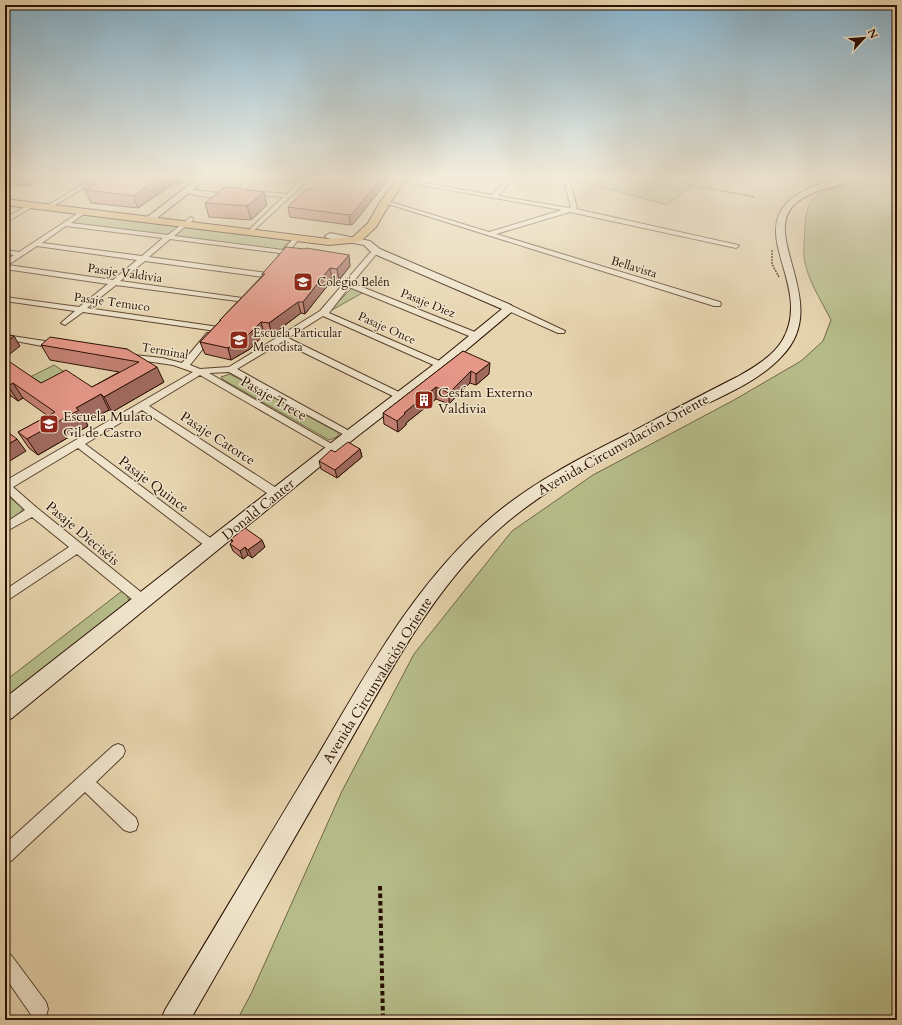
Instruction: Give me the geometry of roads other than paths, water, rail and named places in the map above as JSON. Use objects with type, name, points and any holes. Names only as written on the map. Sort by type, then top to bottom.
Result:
[{"type":"main road","points":[[219,226],[330,239],[376,251],[507,307]]},
{"type":"main road","points":[[330,239],[370,226]]},
{"type":"main road","points":[[356,240],[371,226]]},
{"type":"main road","name":"Avenida Circunvalación Oriente","points":[[175,1020],[363,700],[406,630],[442,580],[479,539],[508,513],[538,491],[572,470],[742,380],[761,368],[784,348],[792,332],[796,312],[796,299],[783,244],[781,226]]},
{"type":"main road","points":[[253,230],[297,238],[356,240],[367,243],[376,251]]},
{"type":"main road","name":"Donald Canter","points":[[5,711],[350,435],[441,365],[508,310],[507,307]]},
{"type":"street","points":[[5,265],[62,226]]},
{"type":"street","points":[[80,226],[285,252]]},
{"type":"street","points":[[65,323],[142,258],[183,226]]},
{"type":"street","points":[[253,230],[257,226]]},
{"type":"street","name":"Bellavista","points":[[462,226],[717,304]]},
{"type":"street","points":[[489,234],[517,226]]},
{"type":"street","points":[[643,226],[736,246]]},
{"type":"street","points":[[255,285],[297,238]]},
{"type":"street","points":[[37,244],[142,258],[270,269]]},
{"type":"street","points":[[5,485],[201,371],[231,369],[323,313],[371,255],[376,251]]},
{"type":"street","points":[[5,252],[21,254]]},
{"type":"street","name":"Pasaje Valdivia","points":[[5,265],[242,300]]},
{"type":"street","name":"Pasaje Diez","points":[[348,284],[477,336]]},
{"type":"street","name":"Pasaje Temuco","points":[[5,299],[216,329]]},
{"type":"street","points":[[507,307],[562,331]]},
{"type":"street","name":"Pasaje Once","points":[[323,313],[441,365]]},
{"type":"street","points":[[185,365],[224,320]]},
{"type":"street","points":[[5,337],[68,347]]},
{"type":"street","points":[[281,338],[400,396]]},
{"type":"street","name":"Terminal","points":[[122,356],[185,365],[201,371]]},
{"type":"street","name":"Pasaje Trece","points":[[231,369],[350,435]]},
{"type":"street","name":"Pasaje Trece","points":[[201,371],[333,449]]},
{"type":"street","name":"Pasaje Catorce","points":[[143,406],[277,494]]},
{"type":"street","name":"Pasaje Quince","points":[[78,443],[212,546]]},
{"type":"street","name":"Pasaje Dieciséis","points":[[5,485],[76,548],[143,601]]},
{"type":"street","points":[[5,528],[33,511]]},
{"type":"street","points":[[5,597],[76,548]]},
{"type":"street","points":[[5,855],[118,751]]},
{"type":"street","points":[[85,782],[130,824]]},
{"type":"street","points":[[5,961],[39,1009]]},
{"type":"place","name":"Colegio Belén","points":[[303,282]]},
{"type":"place","name":"Escuela Particular Metodista","points":[[239,340]]},
{"type":"place","name":"Cesfam Externo Valdivia","points":[[424,400]]},
{"type":"place","name":"Escuela Mulato Gil de Castro","points":[[49,424]]}]
